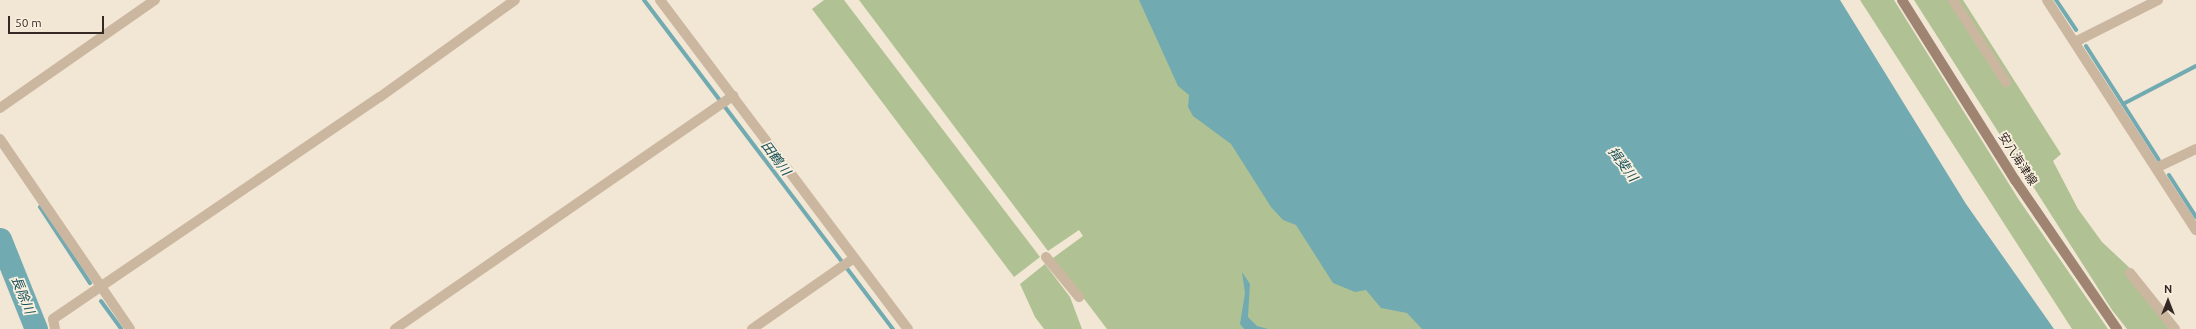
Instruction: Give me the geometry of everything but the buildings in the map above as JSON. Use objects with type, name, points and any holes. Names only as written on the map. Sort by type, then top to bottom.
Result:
[{"type":"main road","name":"安八海津線","points":[[1902,0],[2015,180],[2117,329]]},
{"type":"street","points":[[0,108],[155,0]]},
{"type":"street","points":[[56,329],[52,320],[380,97],[515,0]]},
{"type":"street","points":[[660,0],[852,259],[908,329]]},
{"type":"street","points":[[1953,0],[2006,82]]},
{"type":"street","points":[[2047,0],[2196,230]]},
{"type":"street","points":[[2075,42],[2158,0]]},
{"type":"street","points":[[395,329],[731,97]]},
{"type":"street","points":[[0,139],[99,287],[130,329]]},
{"type":"street","points":[[2156,168],[2196,148]]},
{"type":"street","points":[[1046,257],[1079,297]]},
{"type":"street","points":[[752,329],[852,259]]},
{"type":"street","points":[[2130,274],[2176,329]]},
{"type":"green space","points":[[824,0],[844,0],[1040,257],[1014,277],[812,9]]},
{"type":"green space","points":[[859,0],[1145,0],[1485,329],[1107,329],[1053,258],[1083,236],[1079,230],[1048,251]]},
{"type":"green space","points":[[1860,0],[1894,0],[2019,200],[2108,329],[2072,329]]},
{"type":"green space","points":[[1914,0],[1963,0],[2061,154],[2053,161],[2078,209],[2102,242],[2134,272],[2170,329],[2127,329],[2112,310]]},
{"type":"green space","points":[[1045,264],[1070,297],[1082,329],[1044,329],[1035,317],[1020,284]]},
{"type":"water","name":"揖斐川","points":[[1139,0],[1840,0],[1966,204],[2054,329],[1422,329],[1407,313],[1381,308],[1366,290],[1355,292],[1333,283],[1296,225],[1283,220],[1271,207],[1231,144],[1193,116],[1188,107],[1189,95],[1178,86]]},
{"type":"water","points":[[1242,272],[1250,284],[1248,317],[1257,326],[1268,329],[1244,329],[1240,324],[1245,293]]},
{"type":"waterway","name":"田鶴川","points":[[644,0],[893,329]]},
{"type":"waterway","points":[[2056,0],[2076,30]]},
{"type":"waterway","points":[[2086,46],[2159,160]]},
{"type":"waterway","points":[[2123,104],[2196,66]]},
{"type":"waterway","points":[[2169,175],[2196,217]]},
{"type":"waterway","points":[[40,207],[90,283]]},
{"type":"waterway","name":"長除川","points":[[0,239],[36,329]]},
{"type":"waterway","points":[[101,301],[121,329]]}]
